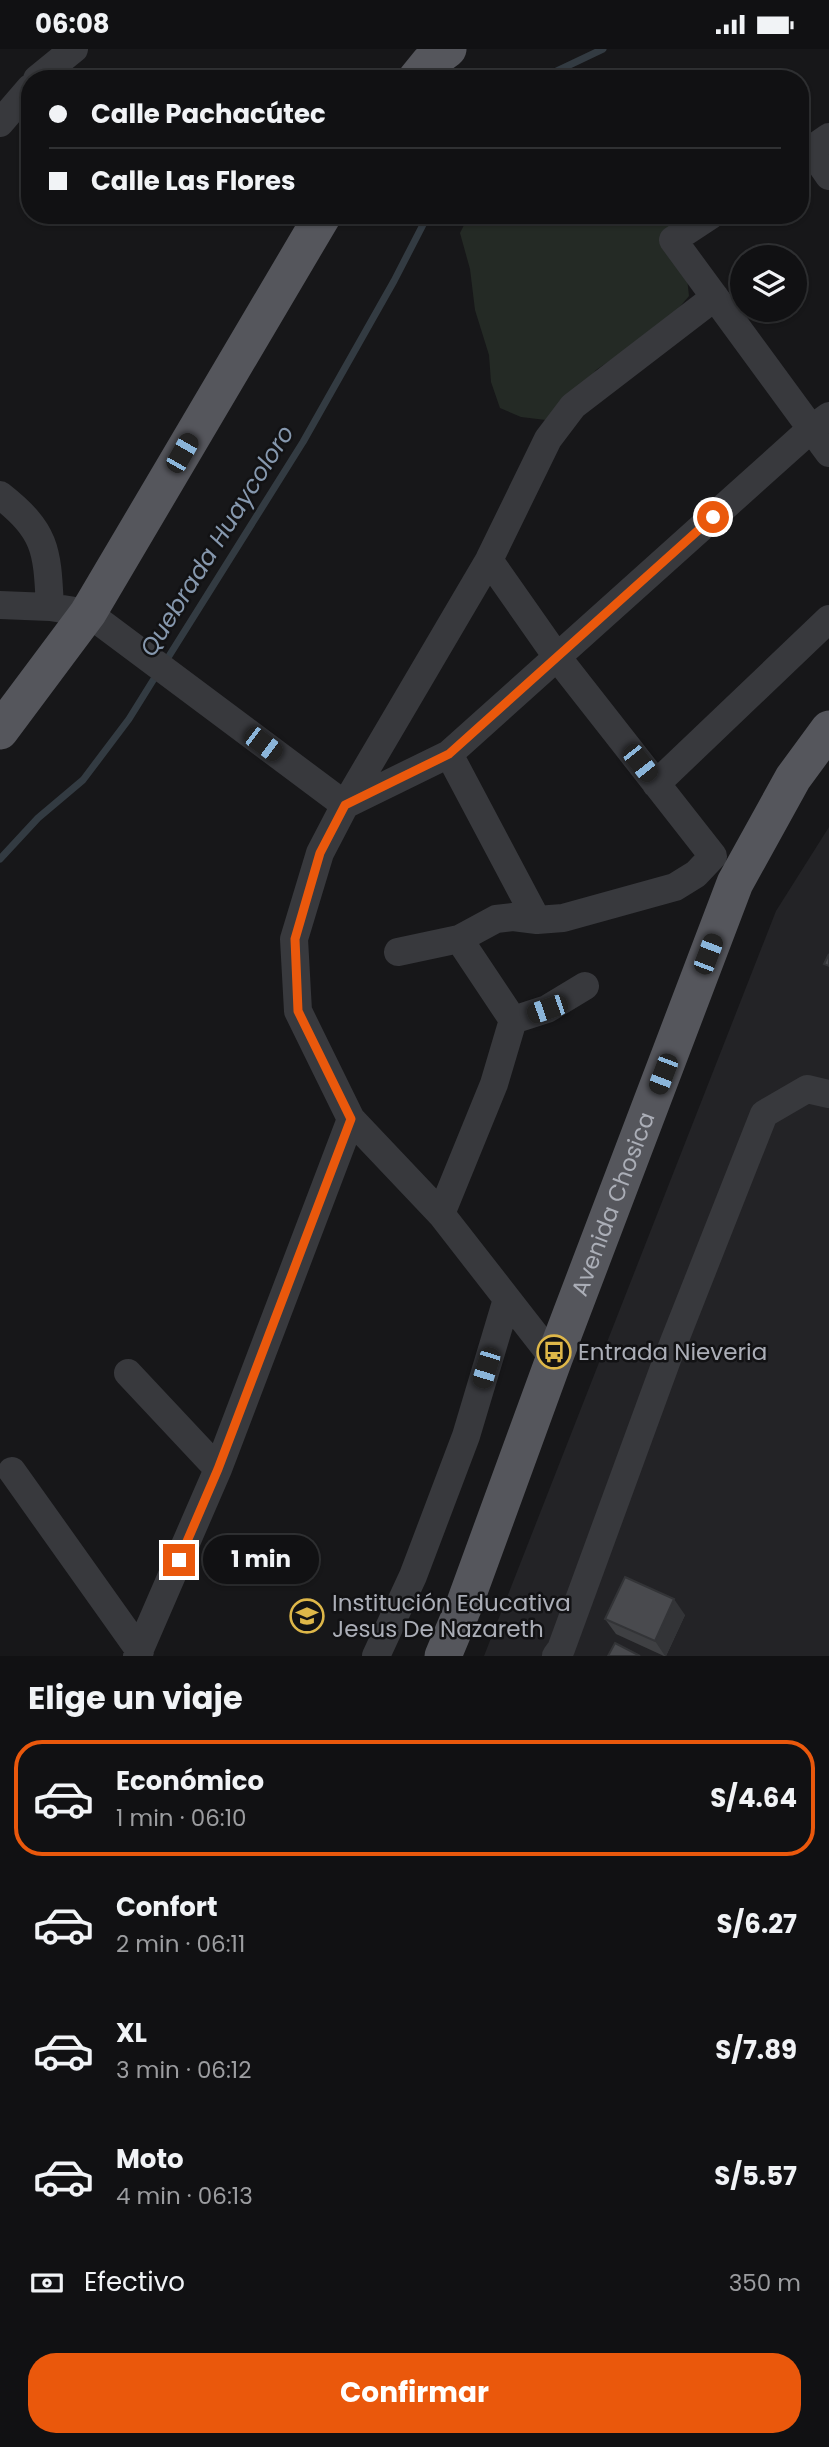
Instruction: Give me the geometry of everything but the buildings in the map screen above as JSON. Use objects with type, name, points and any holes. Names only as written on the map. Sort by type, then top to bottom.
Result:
[{"type":"main road","points":[[423,70],[447,49]]},
{"type":"main road","points":[[0,731],[88,613],[318,224]]},
{"type":"main road","name":"Avenida Chosica","points":[[443,1656],[735,883],[793,778],[829,729]]},
{"type":"street","points":[[48,70],[74,49]]},
{"type":"street","points":[[0,123],[21,98]]},
{"type":"street","points":[[813,148],[829,176]]},
{"type":"street","points":[[697,224],[673,240],[715,297],[820,422],[829,453]]},
{"type":"street","points":[[554,1359],[441,1214],[351,1119],[298,1011],[295,939],[320,853],[345,805],[489,560],[548,439],[573,406],[715,297]]},
{"type":"street","points":[[345,805],[449,754],[820,422]]},
{"type":"street","points":[[0,495],[29,519],[39,533],[48,568],[50,607]]},
{"type":"street","points":[[398,952],[459,939],[496,919],[563,918],[675,887],[696,874],[713,856],[557,657],[489,560]]},
{"type":"street","points":[[0,605],[50,607],[88,613],[345,805]]},
{"type":"street","points":[[656,784],[829,619]]},
{"type":"street","points":[[449,754],[537,920]]},
{"type":"street","points":[[459,939],[513,1020]]},
{"type":"street","points":[[513,1020],[547,1009],[585,986]]},
{"type":"street","points":[[441,1214],[494,1084],[513,1020]]},
{"type":"street","points":[[556,1656],[607,1527],[668,1357],[764,1114],[807,1089],[829,1094]]},
{"type":"street","points":[[138,1653],[218,1469],[351,1119]]},
{"type":"street","points":[[376,1656],[413,1576],[466,1436],[507,1299]]},
{"type":"street","points":[[128,1373],[218,1469]]},
{"type":"street","points":[[12,1471],[138,1653]]},
{"type":"shaded area","points":[[464,224],[683,224],[689,296],[666,323],[596,370],[572,401],[546,420],[521,417],[500,408],[491,382],[489,355],[475,310],[470,269],[460,233]]},
{"type":"shaded area","points":[[829,827],[829,1656],[484,1656],[776,911]]},
{"type":"waterway","name":"Quebrada Huaycoloro","points":[[559,70],[603,49]]},
{"type":"waterway","name":"Quebrada Huaycoloro","points":[[164,664],[303,442],[423,224]]},
{"type":"waterway","name":"Quebrada Huaycoloro","points":[[0,859],[38,818],[83,780],[129,719],[157,674]]},
{"type":"place","name":"Entrada Nieveria","points":[[554,1352]]},
{"type":"place","name":"Institución Educativa Jesus De Nazareth","points":[[307,1616]]},
{"type":"route","points":[[179,1560],[218,1469],[351,1119],[298,1011],[295,939],[320,853],[345,805],[449,754],[713,517]]}]
